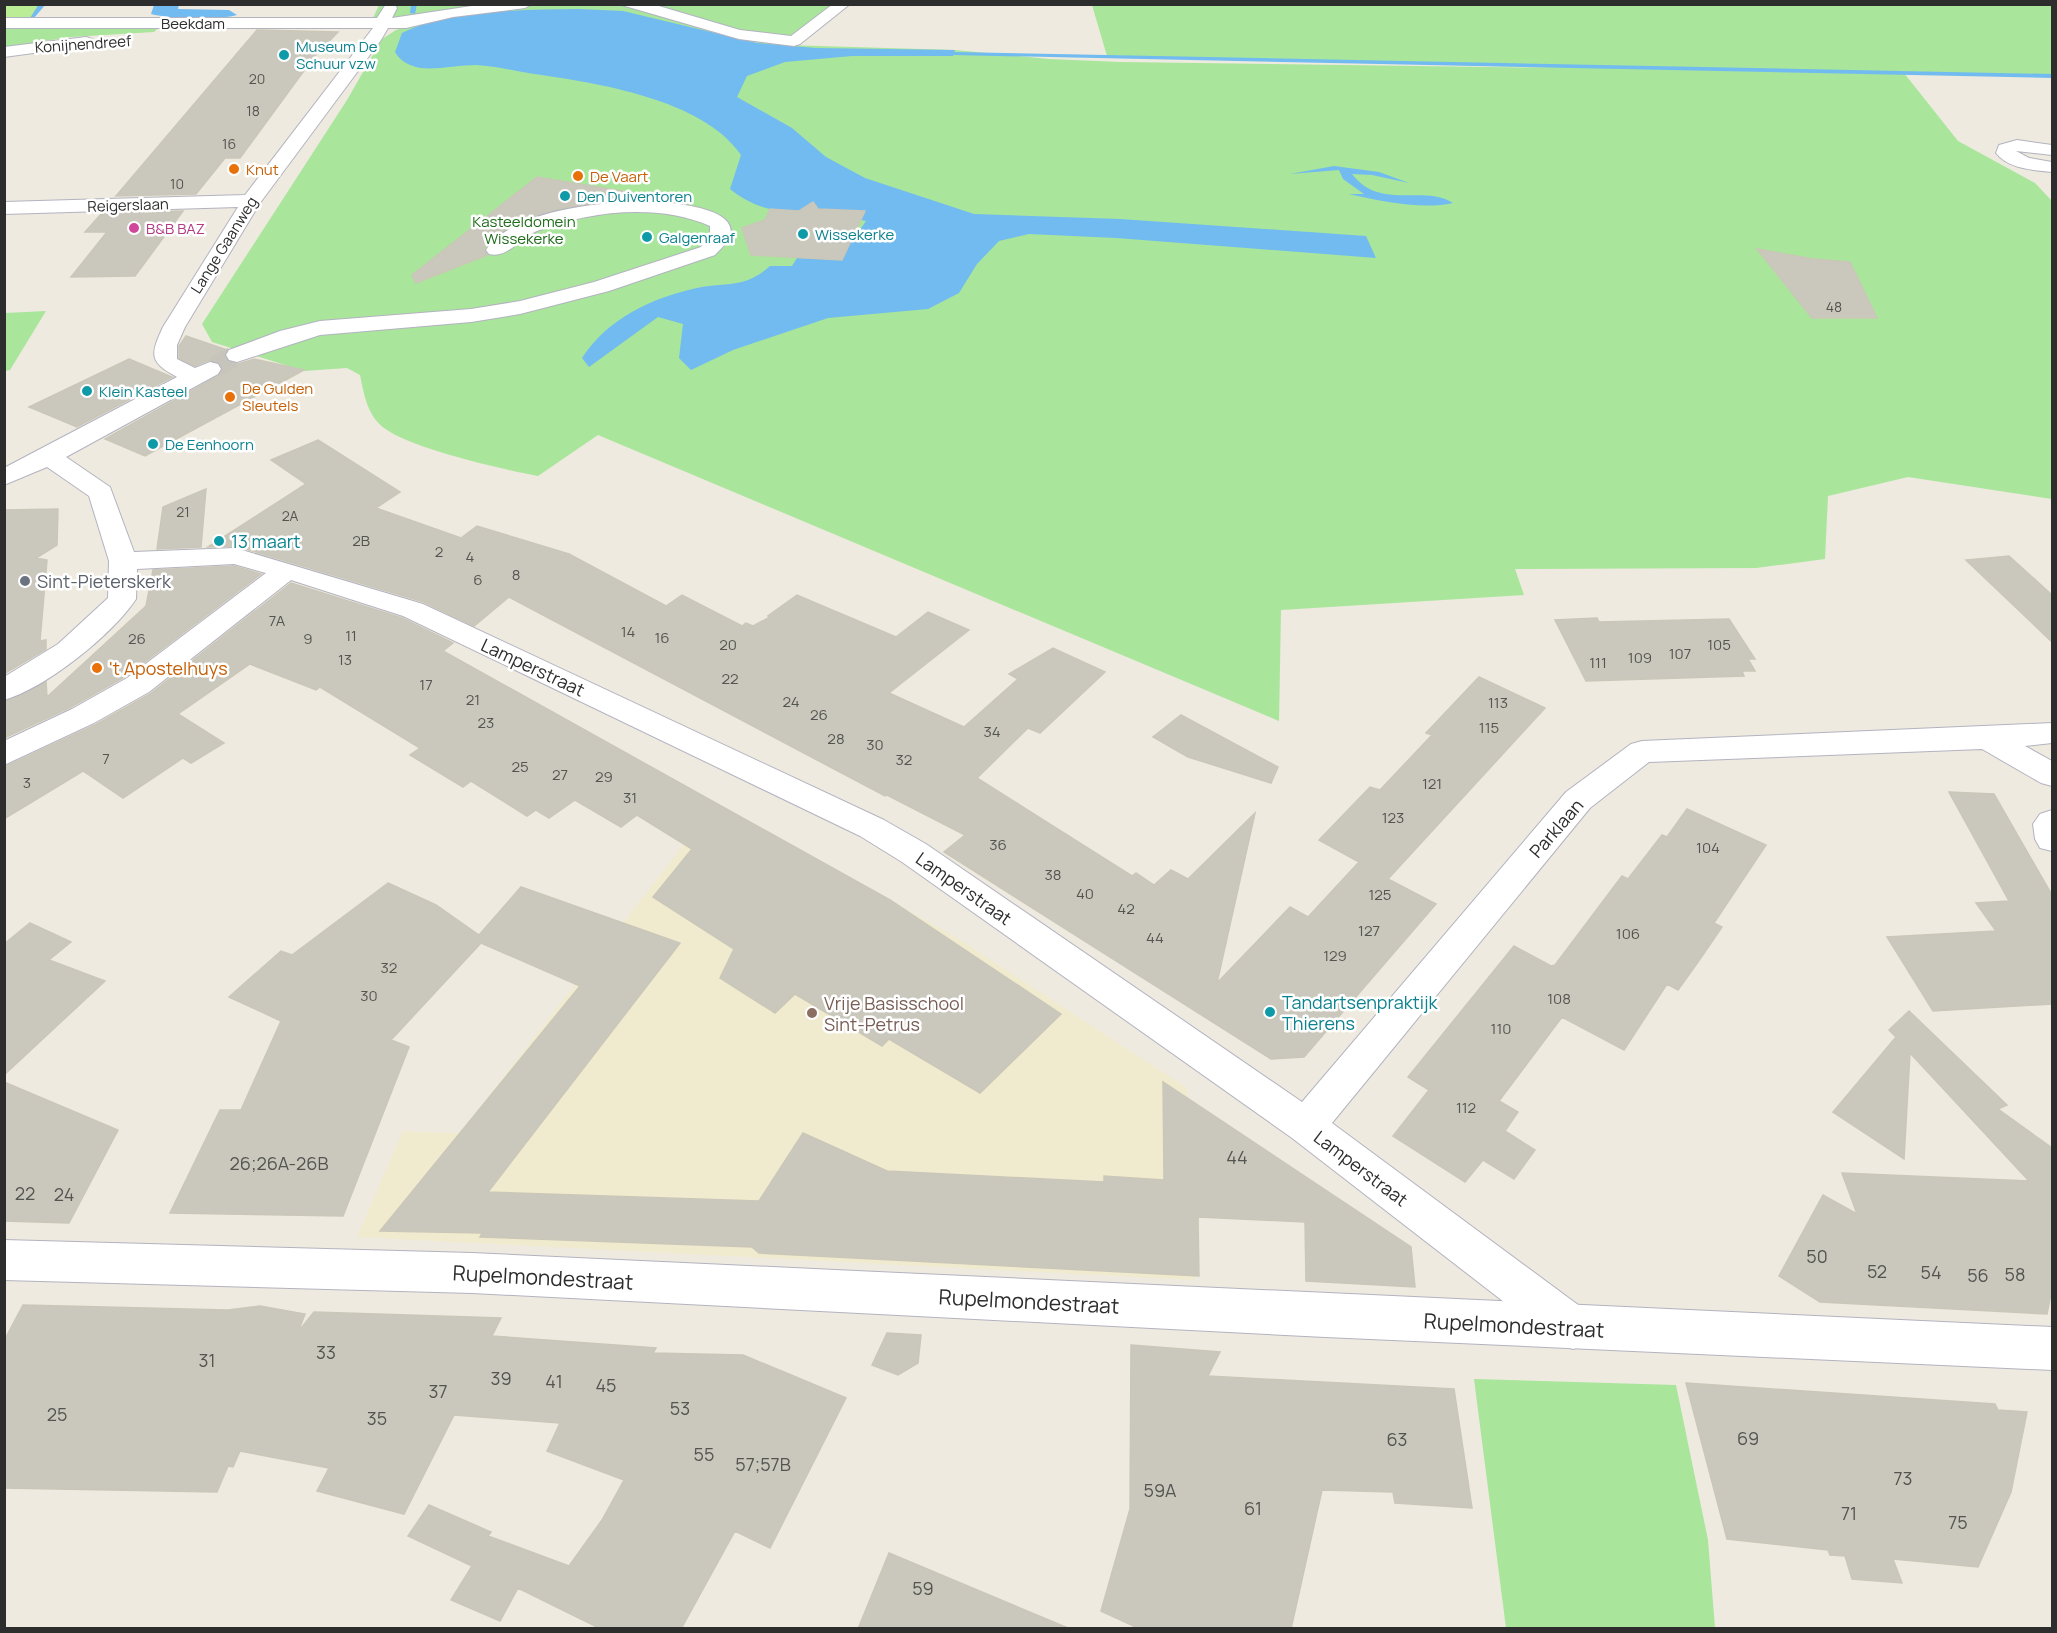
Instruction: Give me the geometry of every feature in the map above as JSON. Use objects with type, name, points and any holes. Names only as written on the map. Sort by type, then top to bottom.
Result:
[{"type":"street","name":"Lange Gaanweg","points":[[48,457],[204,372],[166,362],[166,345],[206,271],[251,201],[376,37],[391,4]]},
{"type":"street","name":"Beekdam","points":[[4,23],[406,23],[453,13],[525,4]]},
{"type":"street","points":[[625,4],[641,6],[739,34],[795,41],[843,4]]},
{"type":"street","points":[[795,41],[791,28],[793,24],[809,16],[820,4]]},
{"type":"street","name":"Konijnendreef","points":[[157,39],[178,35],[194,22]]},
{"type":"street","name":"Konijnendreef","points":[[4,52],[63,43],[107,42]]},
{"type":"street","points":[[2052,150],[2025,145],[2013,146],[2006,149],[2005,153],[2024,163],[2052,167]]},
{"type":"street","name":"Reigerslaan","points":[[4,208],[251,201]]},
{"type":"street","points":[[237,355],[281,337],[320,328],[430,321],[493,313],[571,295],[708,251],[720,236],[720,223],[704,214],[676,209],[635,206],[597,210],[530,226],[513,235],[496,250]]},
{"type":"street","points":[[4,478],[48,457],[101,492],[123,561],[122,599],[104,621],[44,669],[4,690]]},
{"type":"street","name":"Lamperstraat","points":[[123,561],[235,556],[413,610],[873,828],[914,853],[1306,1126],[1573,1328]]},
{"type":"street","points":[[4,754],[83,716],[138,685],[287,570]]},
{"type":"street","name":"Parklaan","points":[[1306,1126],[1578,800],[1642,752],[1987,738],[2052,733]]},
{"type":"street","points":[[1987,738],[2052,775]]},
{"type":"street","points":[[2052,822],[2050,824],[2052,839]]},
{"type":"street","name":"Rupelmondestraat","points":[[4,1260],[472,1273],[1573,1328],[2052,1349]]},
{"type":"shaded area","name":"Vrije Basisschool Sint-Petrus","points":[[716,803],[722,812],[810,855],[957,938],[1187,1088],[1194,1280],[357,1237],[403,1131],[460,1133]]},
{"type":"green space","points":[[5,5],[44,5],[29,21],[5,28]]},
{"type":"green space","name":"Kasteeldomein Wissekerke","points":[[379,5],[832,5],[785,45],[955,50],[1049,59],[1120,62],[1564,68],[1107,56],[1092,5],[2052,5],[2052,76],[1904,73],[1958,141],[2035,183],[2052,201],[2052,499],[1908,477],[1828,496],[1825,559],[1756,568],[1515,569],[1524,595],[1281,610],[1279,721],[598,435],[538,476],[481,463],[436,451],[397,436],[384,428],[370,411],[360,375],[347,368],[304,371],[212,342],[202,324],[347,100],[382,39],[396,30],[420,23],[373,18]]},
{"type":"green space","points":[[159,27],[154,32],[71,37],[5,47],[4,28]]},
{"type":"green space","points":[[46,311],[10,370],[5,371],[5,313]]},
{"type":"green space","points":[[1474,1379],[1676,1385],[1708,1540],[1715,1628],[1506,1628]]},
{"type":"water","points":[[179,4],[178,9],[229,10],[237,15],[195,18],[151,14],[154,5]]},
{"type":"water","points":[[579,9],[623,11],[757,43],[816,48],[955,50],[953,56],[852,56],[785,62],[747,76],[737,97],[792,128],[826,157],[865,178],[974,214],[1120,219],[1366,236],[1376,258],[1116,238],[1029,234],[999,241],[977,264],[959,293],[928,309],[828,318],[733,350],[691,370],[679,358],[683,324],[658,317],[589,367],[582,358],[605,332],[632,312],[680,292],[744,281],[770,266],[792,266],[797,258],[842,260],[852,239],[864,238],[865,235],[859,231],[866,221],[861,220],[865,212],[819,211],[817,208],[809,208],[789,212],[762,207],[745,199],[730,189],[741,155],[724,136],[701,120],[675,107],[617,89],[490,66],[421,68],[406,63],[395,52],[402,33],[443,19],[488,12]]},
{"type":"water","points":[[1334,166],[1379,172],[1409,183],[1372,175],[1352,174],[1363,185],[1376,191],[1429,196],[1453,203],[1415,205],[1349,194],[1364,194],[1343,179],[1339,170],[1290,174]]},
{"type":"building","points":[[257,30],[338,32],[314,57],[240,158],[225,158],[196,194],[116,196]]},
{"type":"building","points":[[537,177],[640,194],[626,200],[562,208],[517,223],[498,234],[484,248],[487,255],[416,283],[412,275]]},
{"type":"building","name":"Wissekerke","points":[[813,202],[818,209],[865,211],[842,260],[751,255],[742,228],[765,220],[770,209],[799,211]]},
{"type":"building","points":[[183,211],[135,276],[71,277],[107,232],[85,232],[102,213]]},
{"type":"building","points":[[1757,249],[1813,259],[1850,262],[1877,318],[1812,318]]},
{"type":"building","points":[[186,336],[227,350],[224,356],[228,362],[238,364],[254,359],[304,370],[145,456],[105,439],[220,375],[223,368],[219,362],[209,360],[195,366],[179,358],[179,346]]},
{"type":"building","name":"Klein Kasteel","points":[[129,359],[172,377],[77,427],[29,407]]},
{"type":"building","points":[[318,440],[400,492],[376,508],[461,538],[477,526],[569,554],[666,606],[682,595],[742,626],[746,623],[753,626],[770,617],[768,616],[797,595],[896,637],[928,612],[969,630],[889,693],[964,727],[1018,679],[1009,674],[1053,648],[1105,672],[1040,733],[1028,728],[977,778],[1132,876],[1136,873],[1154,885],[1171,870],[1188,879],[1255,813],[1217,983],[1290,907],[1308,917],[1359,862],[1319,840],[1370,787],[1380,790],[1432,735],[1426,733],[1479,677],[1545,708],[1388,879],[1436,904],[1304,1057],[1271,1059],[944,852],[965,835],[885,796],[509,597],[474,626],[424,602],[236,546],[208,547],[306,484],[271,460]]},
{"type":"building","points":[[206,489],[201,547],[157,549],[163,507]]},
{"type":"building","name":"Sint-Pieterskerk","points":[[58,509],[57,545],[36,558],[47,560],[40,641],[46,640],[46,649],[4,674],[4,510]]},
{"type":"building","points":[[2009,556],[2052,595],[2052,642],[1966,560]]},
{"type":"building","points":[[234,566],[261,574],[126,676],[71,707],[4,738],[4,702],[46,682],[47,697],[146,606],[153,570]]},
{"type":"building","points":[[291,583],[402,618],[453,643],[443,651],[890,900],[1061,1014],[980,1093],[889,1039],[882,1046],[795,994],[775,1013],[720,978],[734,949],[653,897],[692,849],[637,815],[621,827],[575,800],[549,818],[536,810],[527,816],[471,781],[463,787],[410,755],[420,748],[320,687],[316,690],[250,664],[178,714],[224,743],[191,763],[183,758],[123,798],[83,771],[4,819],[4,767],[95,725],[150,694]]},
{"type":"building","points":[[1597,618],[1599,622],[1729,619],[1755,659],[1748,659],[1755,671],[1742,671],[1744,676],[1586,681],[1555,620]]},
{"type":"building","points":[[1181,715],[1278,767],[1271,783],[1188,757],[1153,737]]},
{"type":"building","points":[[1949,792],[1994,794],[2052,895],[2052,1004],[1933,1011],[1887,937],[1996,931],[1976,903],[2009,901]]},
{"type":"building","points":[[1687,809],[1766,845],[1714,923],[1722,927],[1698,962],[1678,990],[1667,984],[1624,1050],[1562,1017],[1499,1101],[1518,1112],[1505,1131],[1535,1150],[1514,1179],[1483,1160],[1465,1182],[1393,1136],[1429,1090],[1408,1077],[1514,946],[1551,966],[1555,965],[1622,876],[1628,879],[1662,835],[1667,837]]},
{"type":"building","points":[[388,883],[436,905],[479,935],[521,887],[680,943],[488,1192],[759,1201],[803,1133],[887,1171],[1104,1182],[1104,1176],[1164,1180],[1163,1082],[1411,1247],[1415,1287],[1306,1281],[1305,1222],[1198,1217],[1199,1276],[759,1253],[752,1247],[480,1237],[482,1233],[380,1231],[580,986],[481,943],[391,1040],[409,1047],[343,1216],[170,1213],[220,1110],[241,1110],[281,1021],[229,997],[281,951],[292,955]]},
{"type":"building","points":[[30,923],[71,942],[49,960],[105,981],[4,1075],[4,944]]},
{"type":"building","points":[[1909,1011],[2007,1105],[1998,1109],[2052,1148],[2052,1289],[2047,1314],[1820,1302],[1779,1276],[1823,1195],[1857,1214],[1842,1173],[2029,1181],[1910,1053],[1904,1159],[1833,1112],[1896,1037],[1889,1030]]},
{"type":"building","points":[[4,1082],[118,1130],[69,1223],[4,1221]]},
{"type":"building","points":[[23,1305],[228,1310],[260,1306],[305,1314],[298,1332],[314,1312],[501,1318],[492,1336],[656,1348],[653,1353],[743,1355],[846,1398],[770,1548],[735,1531],[681,1629],[601,1629],[518,1588],[500,1621],[451,1600],[472,1566],[408,1536],[429,1505],[491,1532],[488,1536],[569,1566],[602,1520],[624,1480],[547,1451],[560,1423],[454,1415],[404,1514],[317,1491],[329,1468],[240,1451],[233,1467],[228,1466],[217,1492],[4,1488],[4,1341]]},
{"type":"building","points":[[887,1333],[921,1335],[918,1363],[898,1375],[872,1365]]},
{"type":"building","points":[[1131,1345],[1220,1352],[1208,1376],[1454,1389],[1472,1508],[1395,1503],[1393,1492],[1322,1490],[1291,1629],[1140,1629],[1101,1611],[1130,1509]]},
{"type":"building","points":[[1686,1383],[1995,1404],[1998,1410],[2027,1412],[2011,1492],[1978,1567],[1893,1559],[1902,1583],[1852,1579],[1845,1556],[1830,1555],[1828,1550],[1727,1539]]},
{"type":"building","points":[[889,1553],[1068,1628],[1068,1629],[858,1629]]},
{"type":"waterway","points":[[32,17],[43,4]]},
{"type":"waterway","points":[[413,13],[414,4]]},
{"type":"waterway","points":[[954,54],[2052,76]]},
{"type":"tunnel","points":[[214,367],[237,355]]},
{"type":"place","name":"Museum De Schuur vzw","points":[[284,55]]},
{"type":"place","name":"Knut","points":[[234,169]]},
{"type":"place","name":"De Vaart","points":[[578,176]]},
{"type":"place","name":"Den Duiventoren","points":[[565,196]]},
{"type":"place","name":"B&B BAZ","points":[[134,228]]},
{"type":"place","name":"Wissekerke","points":[[803,234]]},
{"type":"place","name":"Galgenraaf","points":[[647,237]]},
{"type":"place","name":"Klein Kasteel","points":[[87,391]]},
{"type":"place","name":"De Gulden Sleutels","points":[[230,397]]},
{"type":"place","name":"De Eenhoorn","points":[[153,444]]},
{"type":"place","name":"13 maart","points":[[219,541]]},
{"type":"place","name":"Sint-Pieterskerk","points":[[25,581]]},
{"type":"place","name":"'t Apostelhuys","points":[[97,668]]},
{"type":"place","name":"Tandartsenpraktijk Thierens","points":[[1270,1012]]},
{"type":"place","name":"Vrije Basisschool Sint-Petrus","points":[[812,1013]]}]
